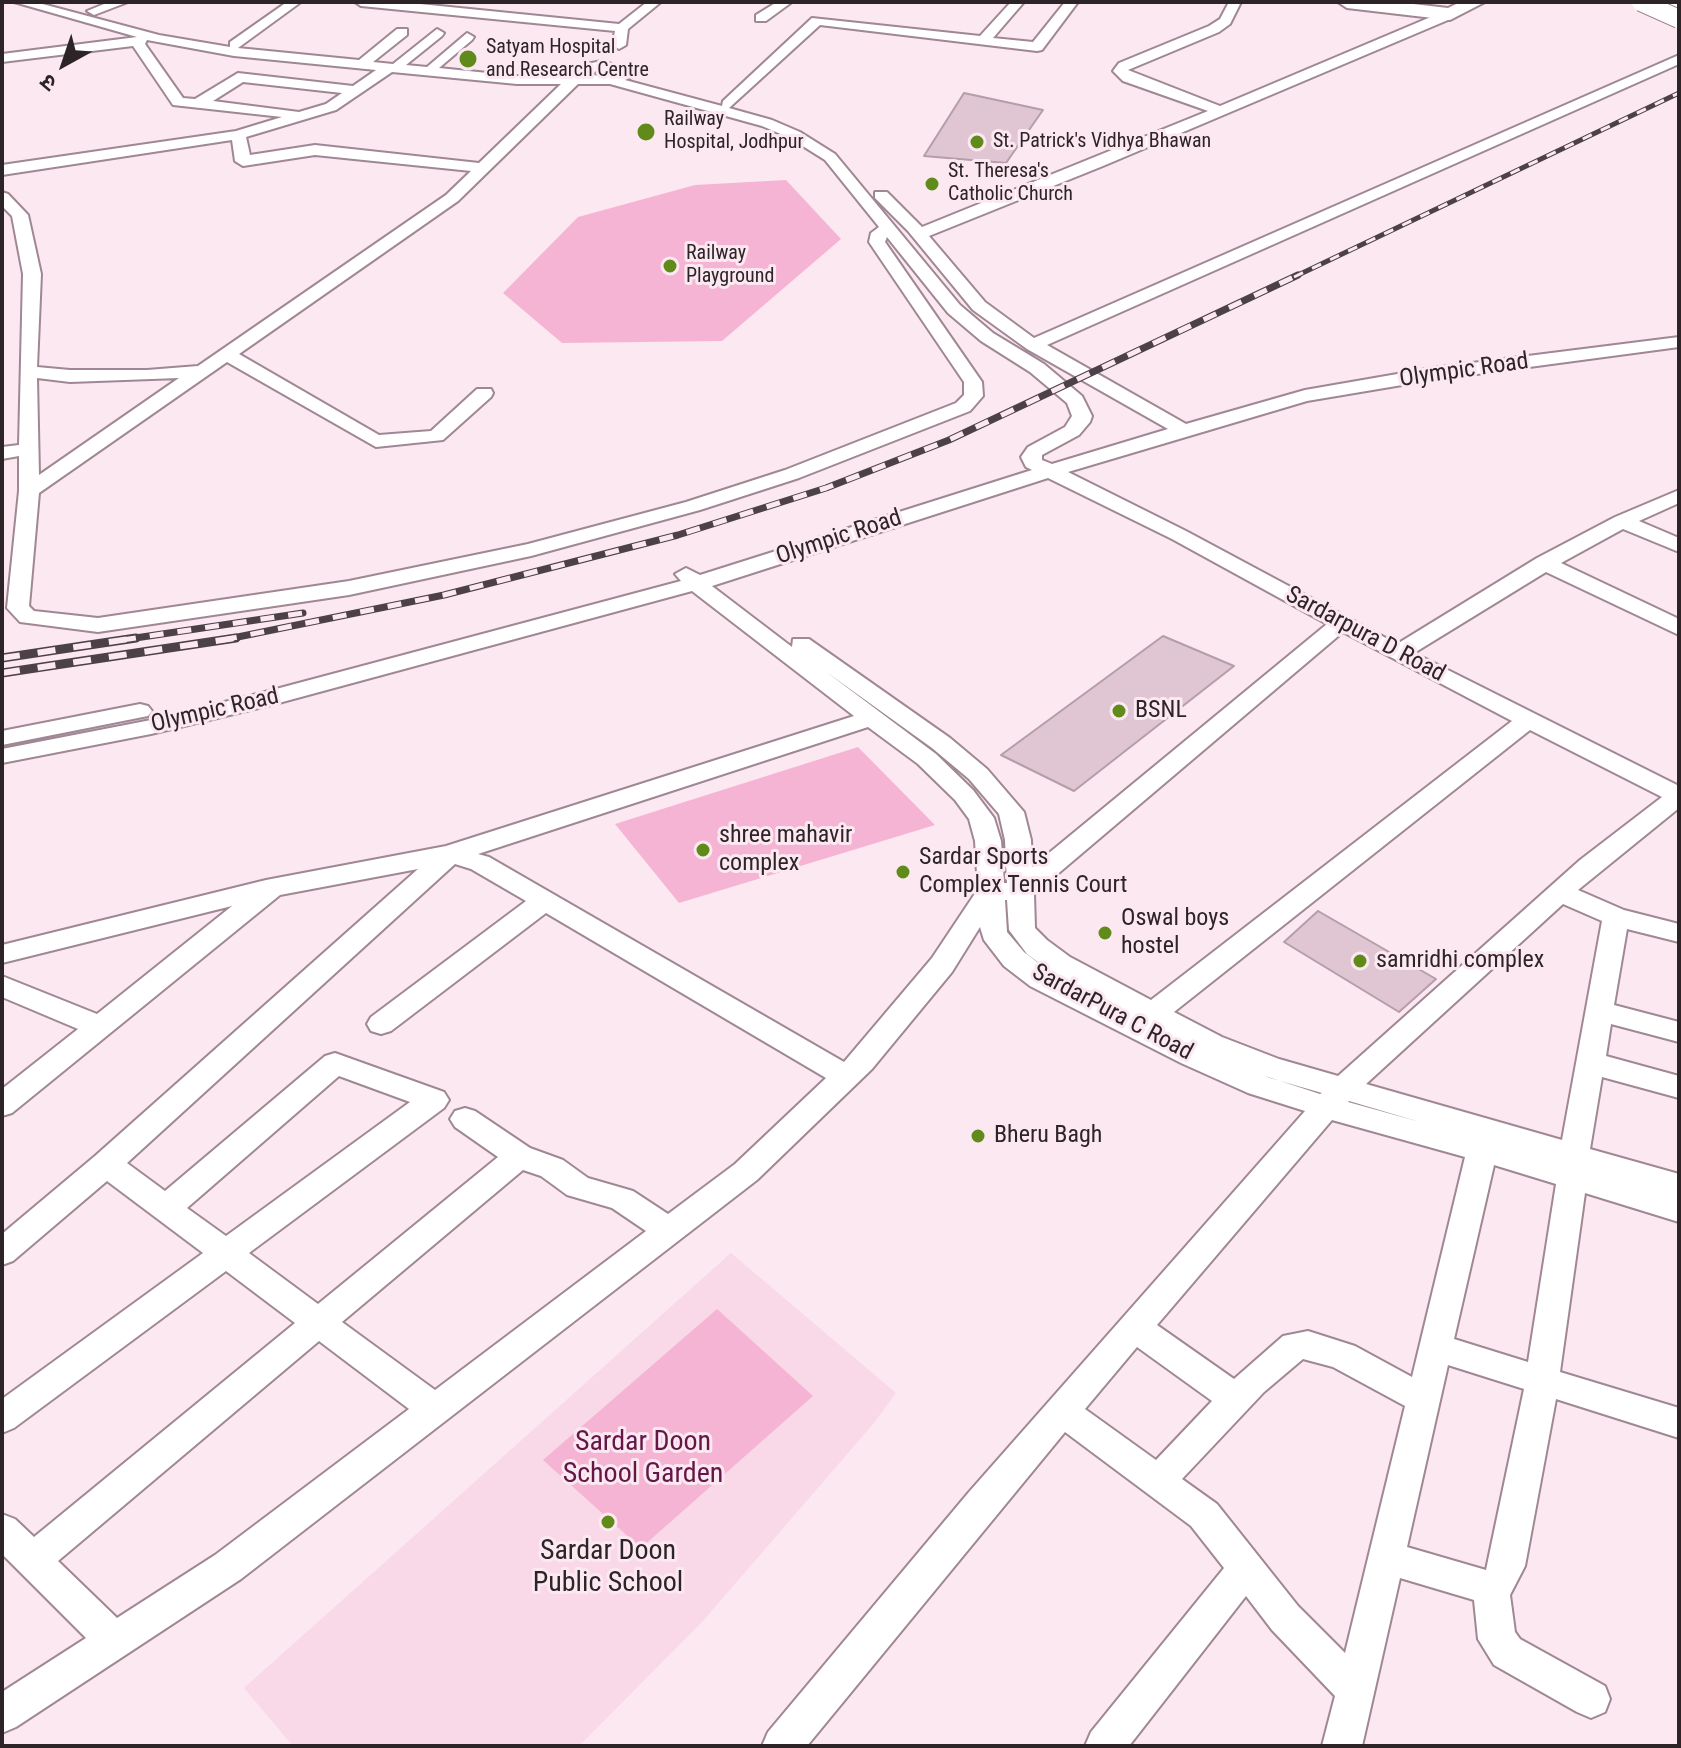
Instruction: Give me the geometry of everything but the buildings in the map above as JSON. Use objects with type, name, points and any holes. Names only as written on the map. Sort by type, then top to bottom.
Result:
[{"type":"highway","points":[[1347,2],[1452,8]]},
{"type":"highway","points":[[1381,2],[1452,8]]},
{"type":"main road","points":[[1641,2],[1677,12]]},
{"type":"main road","points":[[1656,2],[1677,12]]},
{"type":"street","points":[[20,2],[158,39],[234,52],[517,80],[617,72],[785,123],[837,146],[902,226],[954,309],[987,337],[1037,368],[1075,400],[1082,416],[1080,422],[1072,431],[1035,451],[1031,457],[1042,468]]},
{"type":"street","points":[[58,2],[235,45],[394,66],[584,74]]},
{"type":"street","points":[[94,11],[122,2]]},
{"type":"street","points":[[235,45],[294,2]]},
{"type":"street","points":[[361,2],[602,37],[622,28],[655,2]]},
{"type":"street","points":[[29,491],[452,198],[584,74],[602,37],[636,2]]},
{"type":"street","points":[[754,2],[784,4]]},
{"type":"street","points":[[983,41],[1018,2]]},
{"type":"street","points":[[728,104],[817,21],[1037,47],[1072,2]]},
{"type":"street","points":[[1214,108],[1128,78],[1120,71],[1124,66],[1214,29],[1225,21],[1235,2]]},
{"type":"street","points":[[1633,2],[1677,12]]},
{"type":"street","points":[[1671,2],[1677,12]]},
{"type":"street","points":[[761,18],[784,4]]},
{"type":"street","points":[[2,197],[20,215],[32,274],[28,371],[29,491],[18,600],[12,618],[111,624],[349,588],[476,563],[736,493],[953,412],[971,402],[975,389],[877,242],[877,236],[1214,108],[1452,8]]},
{"type":"street","points":[[902,226],[1168,134],[1452,8]]},
{"type":"street","points":[[2,10],[99,32]]},
{"type":"street","points":[[617,72],[622,28]]},
{"type":"street","points":[[366,60],[402,32]]},
{"type":"street","points":[[137,42],[192,117],[238,135],[331,107],[394,66],[437,33]]},
{"type":"street","points":[[2,58],[180,34]]},
{"type":"street","points":[[433,66],[467,37]]},
{"type":"street","points":[[1033,345],[1679,59]]},
{"type":"street","points":[[617,72],[795,135],[830,157],[979,306],[1033,345],[1176,425]]},
{"type":"street","points":[[192,117],[236,83],[238,77],[354,90]]},
{"type":"street","points":[[2,170],[192,117],[304,115]]},
{"type":"street","points":[[238,135],[243,161],[315,150],[484,168]]},
{"type":"street","name":"Olympic Road","points":[[2,756],[252,703],[876,525],[1176,425],[1368,373],[1679,330]]},
{"type":"street","name":"Olympic Road","points":[[1298,392],[1679,342]]},
{"type":"street","points":[[227,354],[376,441],[436,436],[484,393]]},
{"type":"street","points":[[28,371],[85,376],[147,376],[202,371]]},
{"type":"street","points":[[2,453],[29,449]]},
{"type":"street","name":"Sardarpura D Road","points":[[1042,468],[1179,535],[1398,653],[1679,796]]},
{"type":"street","points":[[1398,653],[1545,563],[1622,521],[1679,496]]},
{"type":"street","points":[[1622,521],[1679,546]]},
{"type":"street","points":[[1545,563],[1679,628]]},
{"type":"street","name":"Olympic Road","points":[[2,738],[259,683],[698,574]]},
{"type":"street","name":"SardarPura C Road","points":[[698,574],[871,718],[927,759],[964,795],[981,818],[1005,892],[1022,930],[1037,947],[1060,964],[1212,1044],[1270,1067],[1334,1098],[1482,1150],[1679,1186]]},
{"type":"street","name":"SardarPura C Road","points":[[698,574],[929,733],[978,774],[1011,812],[1018,840],[994,934],[1014,959],[1040,979],[1191,1056],[1258,1085],[1334,1098],[1573,1166],[1679,1210]]},
{"type":"street","points":[[2,1714],[228,1567],[746,1172],[847,1077],[1005,892],[1342,622]]},
{"type":"street","points":[[2,954],[272,888],[450,854],[871,718]]},
{"type":"street","points":[[1152,1014],[1528,720]]},
{"type":"street","points":[[782,1746],[982,1503],[1334,1098],[1560,893],[1679,796]]},
{"type":"street","points":[[450,854],[480,863],[847,1077]]},
{"type":"street","points":[[2,1252],[106,1164],[450,854]]},
{"type":"street","points":[[2,1105],[272,888]]},
{"type":"street","points":[[1560,893],[1616,917],[1679,933]]},
{"type":"street","points":[[381,1024],[544,901]]},
{"type":"street","points":[[1491,1588],[1500,1581],[1507,1566],[1542,1381],[1573,1166],[1616,917]]},
{"type":"street","points":[[2,986],[99,1026]]},
{"type":"street","points":[[1600,1011],[1679,1032]]},
{"type":"street","points":[[2,1418],[434,1100],[335,1063],[166,1208]]},
{"type":"street","points":[[1591,1063],[1679,1087]]},
{"type":"street","points":[[465,1119],[519,1156],[552,1168],[578,1187],[622,1199],[669,1231]]},
{"type":"street","points":[[1342,1746],[1482,1150]]},
{"type":"street","points":[[33,1560],[519,1156]]},
{"type":"street","points":[[106,1164],[435,1409]]},
{"type":"street","points":[[1134,1327],[1235,1398]]},
{"type":"street","points":[[1158,1481],[1235,1398],[1295,1346],[1308,1345],[1343,1356],[1422,1399]]},
{"type":"street","points":[[1435,1347],[1679,1423]]},
{"type":"street","points":[[1062,1411],[1204,1515],[1285,1618],[1355,1690]]},
{"type":"street","points":[[2,1530],[114,1641]]},
{"type":"street","points":[[1386,1558],[1491,1588]]},
{"type":"street","points":[[1105,1746],[1245,1569]]},
{"type":"street","points":[[1491,1588],[1497,1639],[1507,1652],[1591,1699]]},
{"type":"shaded area","name":"Sardar Doon Public School","points":[[731,1253],[896,1393],[874,1423],[702,1622],[579,1746],[293,1746],[244,1688]]},
{"type":"green space","name":"Railway Playground","points":[[786,180],[841,239],[722,341],[562,343],[503,293],[578,217],[695,185]]},
{"type":"green space","points":[[858,747],[935,825],[679,903],[615,824]]},
{"type":"green space","name":"Sardar Doon School Garden","points":[[717,1309],[813,1396],[641,1548],[543,1460]]},
{"type":"railway","points":[[1294,277],[1679,93]]},
{"type":"railway","points":[[224,640],[444,595],[678,535],[826,488],[949,440],[1298,275]]},
{"type":"railway","points":[[122,640],[303,613]]},
{"type":"railway","points":[[2,658],[136,638]]},
{"type":"railway","points":[[224,640],[236,638]]},
{"type":"railway","points":[[2,673],[224,640]]},
{"type":"place","name":"Satyam Hospital and Research Centre","points":[[468,59]]},
{"type":"place","name":"Railway Hospital, Jodhpur","points":[[646,132]]},
{"type":"place","name":"St. Patrick's Vidhya Bhawan","points":[[977,142]]},
{"type":"place","name":"St. Theresa's Catholic Church","points":[[932,184]]},
{"type":"place","name":"Railway Playground","points":[[670,266]]},
{"type":"place","name":"BSNL","points":[[1119,711]]},
{"type":"place","name":"shree mahavir complex","points":[[703,850]]},
{"type":"place","name":"Sardar Sports Complex Tennis Court","points":[[903,872]]},
{"type":"place","name":"Oswal boys hostel","points":[[1105,933]]},
{"type":"place","name":"samridhi complex","points":[[1360,961]]},
{"type":"place","name":"Bheru Bagh","points":[[978,1136]]},
{"type":"place","name":"Sardar Doon Public School","points":[[608,1522]]}]
